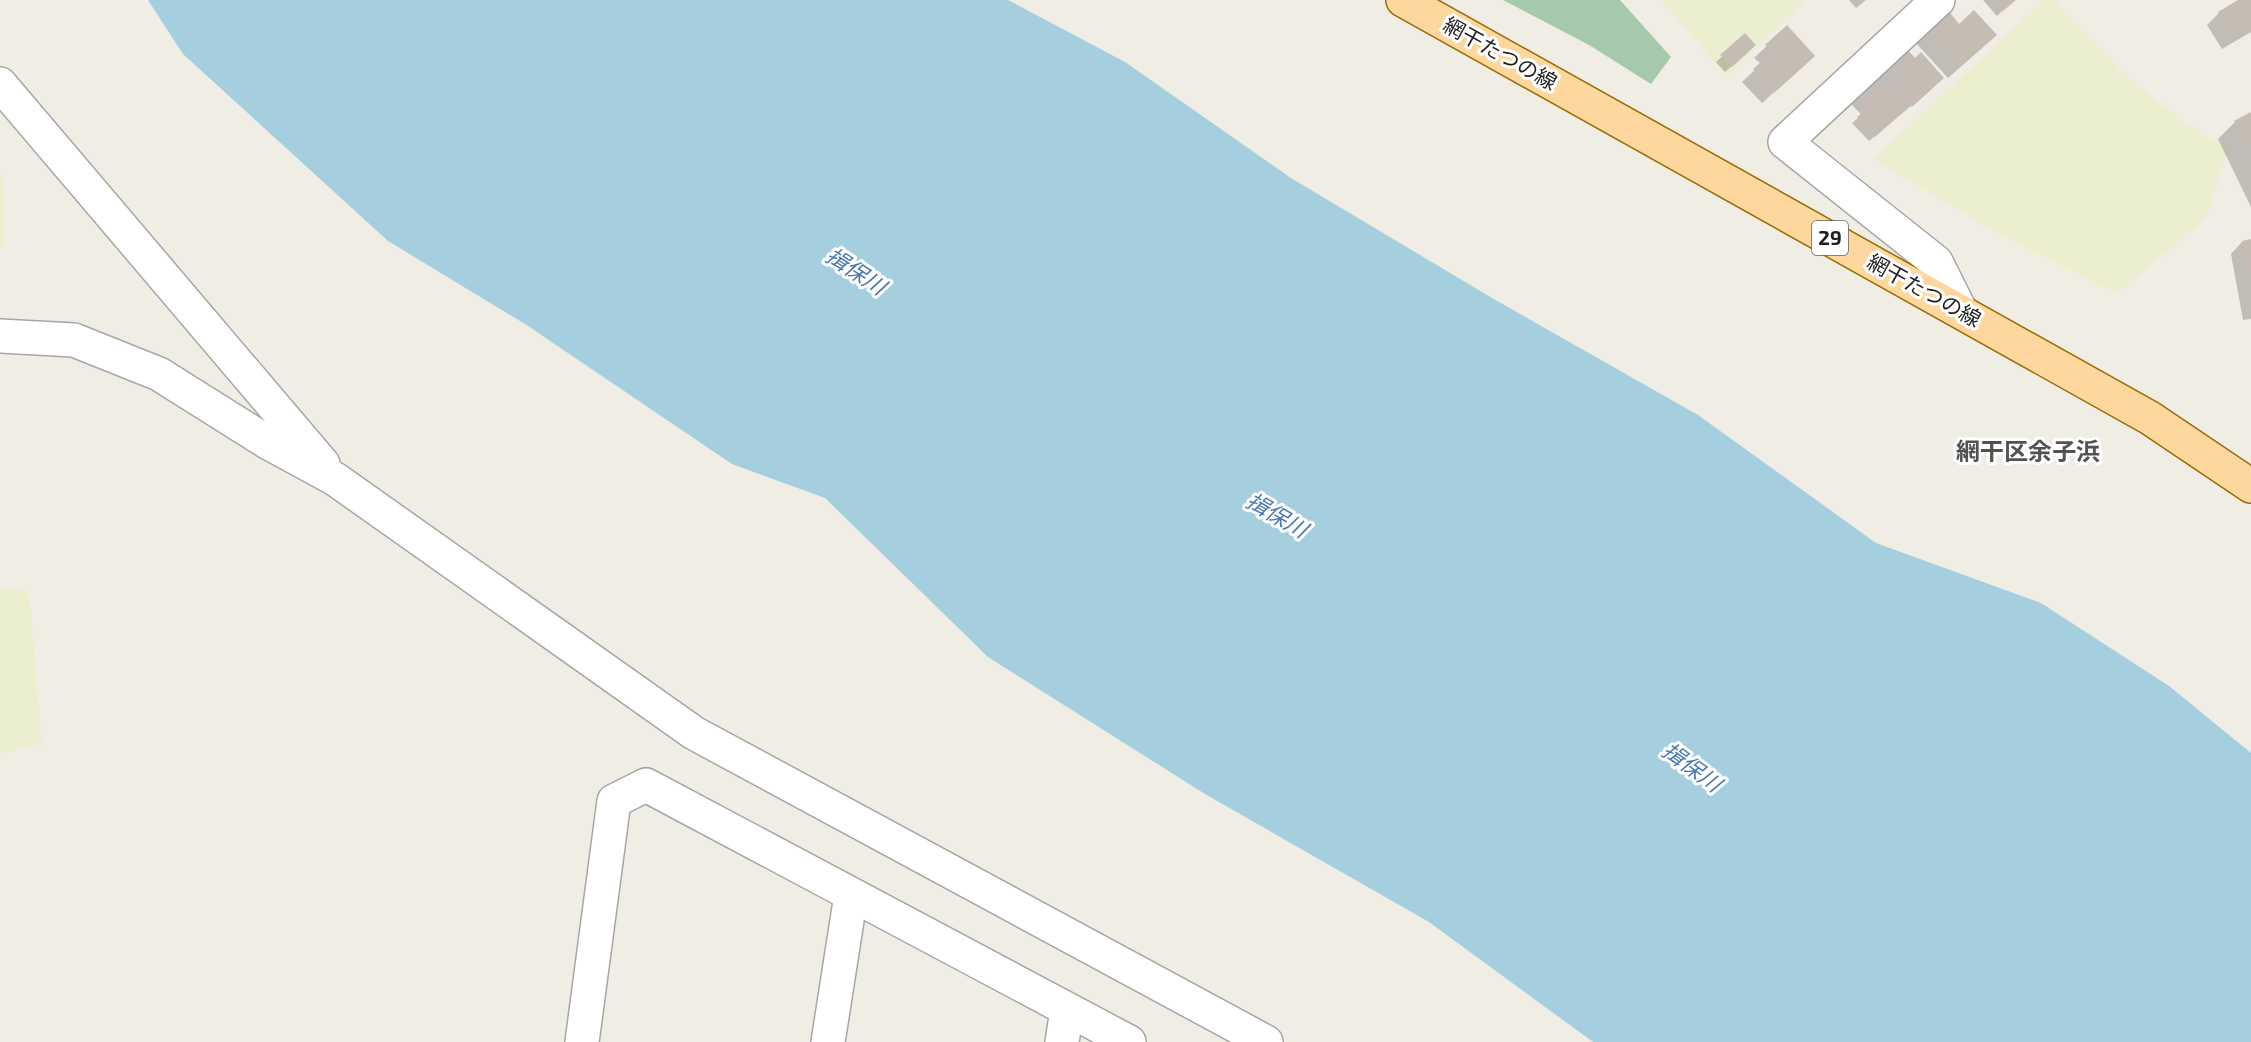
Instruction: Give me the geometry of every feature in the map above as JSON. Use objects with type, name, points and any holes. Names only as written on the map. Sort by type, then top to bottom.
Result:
[{"type":"main road","name":"網干たつの線","points":[[1403,0],[2150,418],[2251,486]]},
{"type":"street","points":[[1938,0],[1785,142],[1936,262],[1960,310]]},
{"type":"street","points":[[0,84],[335,479]]},
{"type":"street","points":[[0,336],[74,340],[159,374],[267,442],[335,479],[694,733],[1266,1042]]},
{"type":"street","points":[[582,1042],[614,801],[646,785],[1129,1042]]},
{"type":"street","points":[[828,1042],[851,895]]},
{"type":"street","points":[[1062,1042],[1067,1010]]},
{"type":"green space","points":[[1503,0],[1620,0],[1671,57],[1651,84],[1589,45]]},
{"type":"green space","points":[[1661,0],[1806,0],[1727,77]]},
{"type":"green space","points":[[2044,0],[2054,0],[2122,72],[2184,122],[2228,150],[2205,219],[2117,294],[2004,237],[1873,159]]},
{"type":"green space","points":[[0,173],[3,178],[4,247],[0,247]]},
{"type":"green space","points":[[0,587],[29,591],[42,744],[0,754]]},
{"type":"water","name":"揖保川","points":[[148,0],[1008,0],[1125,62],[1291,178],[1492,298],[1698,415],[1876,543],[2041,603],[2169,686],[2251,753],[2251,1042],[1593,1042],[1429,922],[1205,794],[988,657],[825,498],[732,464],[525,324],[388,241],[183,54]]},
{"type":"building","points":[[1993,0],[2016,0],[2003,11]]},
{"type":"building","points":[[2238,0],[2251,0],[2251,28],[2234,38],[2218,12]]},
{"type":"building","points":[[1948,10],[1959,24],[1974,10],[1997,35],[1960,67],[1926,29]]},
{"type":"building","points":[[1787,25],[1815,56],[1774,93],[1753,69],[1772,52],[1765,45]]},
{"type":"building","points":[[1745,33],[1756,45],[1732,67],[1720,55]]},
{"type":"building","points":[[1906,48],[1915,58],[1921,52],[1944,78],[1912,107],[1880,71]]},
{"type":"building","points":[[1877,79],[1905,110],[1875,137],[1857,117],[1866,109],[1856,97]]},
{"type":"building","points":[[2251,112],[2251,155],[2234,121]]},
{"type":"building","points":[[2251,239],[2251,283],[2250,283],[2242,241]]},
{"type":"district","name":"網干区余子浜","points":[[2028,452]]}]
